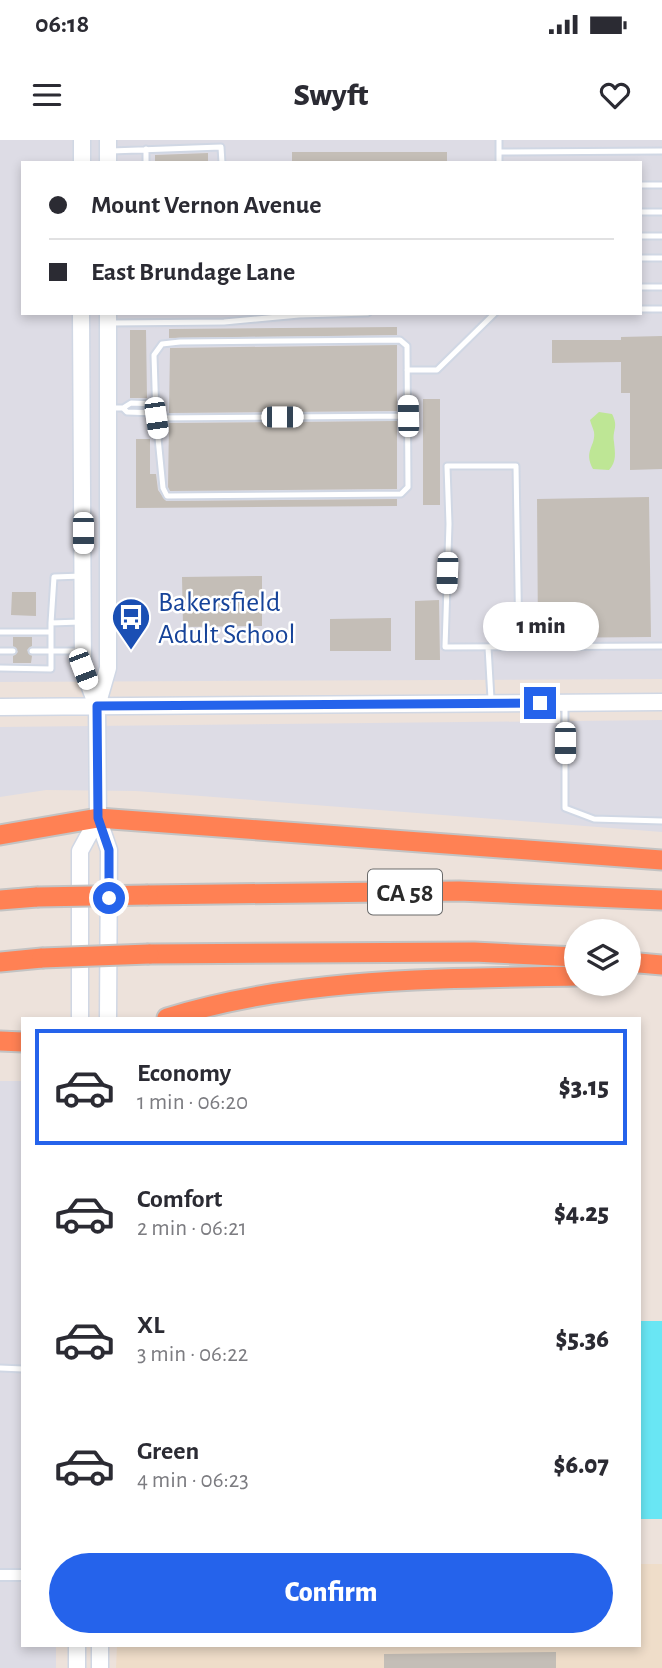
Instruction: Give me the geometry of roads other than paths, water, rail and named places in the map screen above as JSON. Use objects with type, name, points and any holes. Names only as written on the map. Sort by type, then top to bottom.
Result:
[{"type":"highway","points":[[0,835],[98,818],[662,860]]},
{"type":"highway","name":"CA 58","points":[[0,900],[37,897],[459,891],[662,900]]},
{"type":"highway","name":"CA 58","points":[[0,962],[149,954],[474,952],[564,956]]},
{"type":"highway","points":[[641,963],[662,965]]},
{"type":"highway","points":[[641,974],[662,972]]},
{"type":"highway","points":[[171,1017],[265,994],[321,987],[564,976]]},
{"type":"highway","points":[[0,1041],[21,1042]]},
{"type":"main road","points":[[82,140],[82,161]]},
{"type":"main road","points":[[81,315],[83,669],[97,706]]},
{"type":"main road","points":[[108,318],[116,408],[108,668],[97,706],[98,818],[109,850],[108,1017]]},
{"type":"main road","points":[[0,706],[662,702]]},
{"type":"main road","points":[[80,1017],[80,851],[98,818]]},
{"type":"main road","points":[[76,1668],[77,1647]]},
{"type":"main road","points":[[100,1647],[100,1668]]},
{"type":"street","points":[[0,1575],[21,1575]]},
{"type":"lane","points":[[499,140],[499,161]]},
{"type":"lane","points":[[108,151],[222,146],[222,161]]},
{"type":"lane","points":[[146,149],[146,161]]},
{"type":"lane","points":[[499,152],[662,151]]},
{"type":"lane","points":[[642,185],[662,185]]},
{"type":"lane","points":[[642,212],[662,212]]},
{"type":"lane","points":[[642,236],[662,236]]},
{"type":"lane","points":[[642,258],[662,258]]},
{"type":"lane","points":[[642,287],[662,287]]},
{"type":"lane","points":[[642,309],[662,309]]},
{"type":"lane","points":[[147,315],[147,323]]},
{"type":"lane","points":[[224,322],[225,315]]},
{"type":"lane","points":[[108,318],[147,323],[224,322],[290,315]]},
{"type":"lane","points":[[407,370],[437,370],[493,315]]},
{"type":"lane","points":[[400,340],[407,346],[408,487],[401,494],[167,496],[163,488],[156,404],[155,355],[162,344],[400,340]]},
{"type":"lane","points":[[116,408],[131,404],[156,404]]},
{"type":"lane","points":[[116,408],[156,415],[408,416]]},
{"type":"lane","points":[[519,647],[516,467],[447,466],[449,524],[445,647],[519,647],[662,646]]},
{"type":"lane","points":[[0,668],[51,669],[54,577],[83,576]]},
{"type":"lane","points":[[51,623],[83,621]]},
{"type":"lane","points":[[0,632],[51,632]]},
{"type":"lane","points":[[488,647],[491,703]]},
{"type":"lane","points":[[0,651],[13,651]]},
{"type":"lane","points":[[32,651],[83,651]]},
{"type":"lane","points":[[565,702],[565,808],[594,819],[662,821]]},
{"type":"lane","points":[[0,1368],[21,1369]]},
{"type":"water","points":[[641,1321],[662,1321],[662,1519],[641,1519]]},
{"type":"place","name":"Bakersfield Adult School","points":[[131,651]]}]
